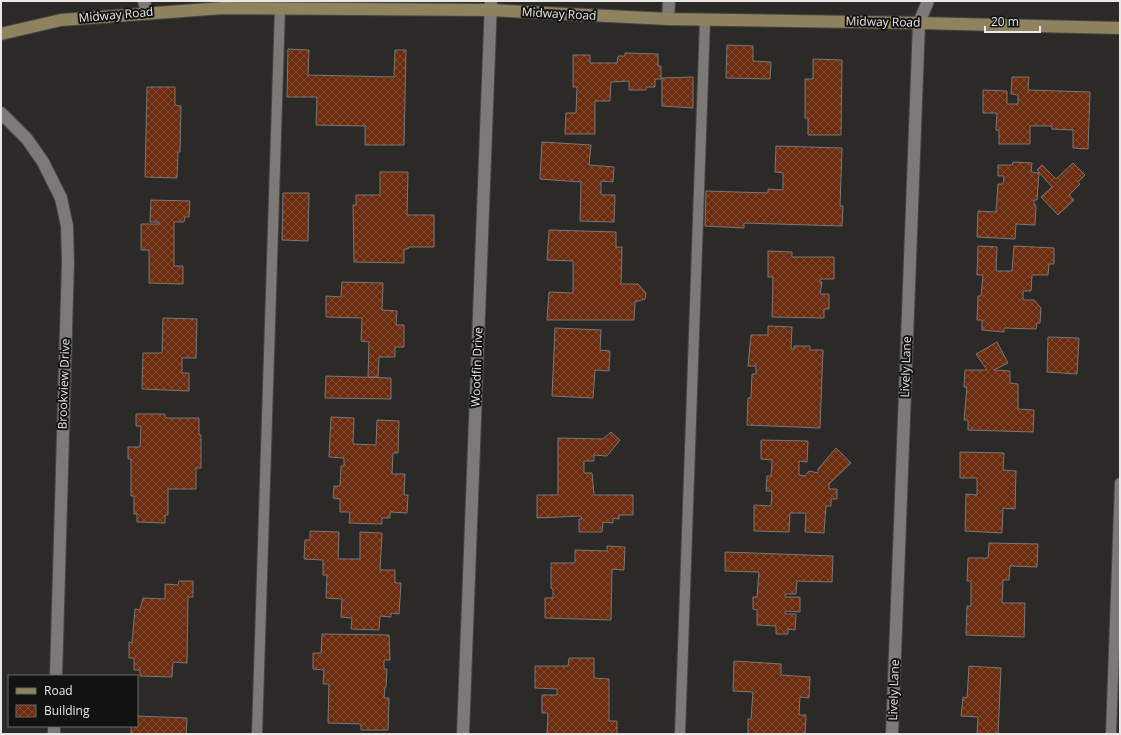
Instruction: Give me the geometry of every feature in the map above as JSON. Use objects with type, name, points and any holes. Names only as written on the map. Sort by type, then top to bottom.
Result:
[{"type":"main road","name":"Midway Road","points":[[1,34],[61,20],[145,7],[280,8],[409,5],[491,6],[668,19],[1120,28]]},
{"type":"street","points":[[668,19],[669,1]]},
{"type":"street","name":"Lively Lane","points":[[892,734],[919,23],[928,1]]},
{"type":"street","name":"Woodfin Drive","points":[[463,734],[491,6]]},
{"type":"street","name":"Brookview Drive","points":[[1,113],[28,139],[43,162],[61,198],[67,226],[68,262],[56,675]]},
{"type":"lane","points":[[258,734],[280,8]]},
{"type":"lane","points":[[680,734],[705,20]]},
{"type":"lane","points":[[1112,734],[1120,483]]},
{"type":"building","points":[[727,45],[753,46],[753,61],[771,62],[770,79],[726,78]]},
{"type":"building","points":[[288,49],[309,50],[308,75],[394,77],[395,50],[406,50],[404,145],[365,145],[365,126],[316,125],[317,97],[287,97]]},
{"type":"building","points":[[625,53],[658,54],[658,66],[661,66],[661,79],[655,79],[655,87],[646,87],[646,90],[629,90],[629,81],[611,82],[610,101],[595,101],[595,134],[565,134],[566,113],[576,113],[577,87],[573,87],[573,55],[590,55],[590,63],[617,63],[618,56],[625,56]]},
{"type":"building","points":[[813,59],[842,60],[841,135],[808,135],[808,118],[805,118],[805,79],[813,79]]},
{"type":"building","points":[[693,77],[693,108],[662,106],[662,78]]},
{"type":"building","points":[[1012,77],[1029,77],[1028,90],[1090,92],[1088,149],[1073,148],[1073,130],[1052,129],[1052,126],[1030,126],[1030,144],[999,144],[999,130],[996,130],[997,113],[983,113],[983,90],[1007,91],[1007,104],[1018,104],[1018,95],[1011,94]]},
{"type":"building","points":[[147,87],[175,87],[175,105],[181,106],[180,152],[178,152],[177,178],[145,177]]},
{"type":"building","points":[[542,142],[591,145],[589,165],[614,167],[613,182],[601,181],[601,195],[615,195],[614,222],[580,221],[581,182],[540,179]]},
{"type":"building","points":[[776,146],[842,148],[840,206],[843,206],[842,226],[744,223],[744,228],[705,226],[706,191],[768,193],[768,189],[783,190],[783,173],[775,172]]},
{"type":"building","points":[[1013,162],[1032,163],[1031,172],[1039,173],[1037,200],[1034,200],[1034,205],[1036,205],[1035,225],[1016,224],[1015,239],[977,237],[978,211],[996,212],[998,184],[1003,184],[1004,176],[998,176],[998,165],[1012,165]]},
{"type":"building","points":[[1073,163],[1085,175],[1078,182],[1080,184],[1069,195],[1074,200],[1058,215],[1041,197],[1052,187],[1037,170],[1042,165],[1056,179]]},
{"type":"building","points":[[380,172],[408,172],[407,215],[434,215],[434,247],[409,247],[408,249],[404,249],[404,263],[354,262],[353,205],[356,205],[356,195],[380,195]]},
{"type":"building","points":[[283,193],[309,193],[308,241],[282,240]]},
{"type":"building","points":[[151,200],[190,201],[189,217],[185,217],[184,222],[174,222],[174,266],[183,266],[183,284],[149,283],[149,250],[141,250],[141,224],[159,224],[159,222],[150,222]]},
{"type":"building","points":[[549,230],[616,232],[616,247],[622,247],[621,284],[638,284],[646,293],[645,299],[635,302],[634,320],[547,320],[549,292],[573,293],[573,261],[547,260]]},
{"type":"building","points":[[978,246],[997,247],[996,271],[1012,271],[1014,246],[1054,248],[1054,264],[1049,264],[1048,275],[1032,275],[1031,291],[1023,291],[1023,300],[1034,300],[1041,308],[1040,323],[1037,323],[1036,329],[1004,328],[1004,332],[982,330],[982,320],[977,320],[978,296],[981,296],[983,275],[977,275]]},
{"type":"building","points":[[768,251],[792,252],[792,257],[834,257],[834,279],[820,279],[820,282],[822,282],[820,294],[829,294],[829,309],[824,309],[824,318],[772,317],[773,277],[768,277]]},
{"type":"building","points":[[342,282],[383,283],[382,310],[397,311],[396,325],[404,325],[404,347],[395,347],[395,357],[379,357],[378,377],[368,377],[369,342],[361,341],[362,318],[326,317],[326,296],[341,297]]},
{"type":"building","points":[[163,318],[197,319],[196,358],[182,358],[182,373],[189,373],[189,391],[142,389],[143,353],[162,353]]},
{"type":"building","points":[[768,326],[792,327],[791,349],[794,349],[794,346],[810,346],[810,350],[823,350],[820,428],[747,425],[748,398],[751,398],[752,374],[756,374],[756,366],[748,366],[751,335],[768,335]]},
{"type":"building","points":[[555,328],[601,330],[600,350],[610,351],[609,371],[595,370],[593,398],[552,396]]},
{"type":"building","points":[[1048,337],[1079,338],[1077,374],[1047,372]]},
{"type":"building","points":[[997,342],[1008,363],[994,370],[1010,371],[1010,383],[1018,384],[1018,409],[1034,410],[1033,432],[968,430],[968,420],[964,420],[967,387],[964,387],[965,370],[987,370],[976,354]]},
{"type":"building","points":[[326,376],[391,378],[391,399],[325,398]]},
{"type":"building","points":[[136,414],[165,414],[165,418],[199,418],[199,435],[201,435],[201,468],[196,468],[196,489],[168,489],[168,515],[165,515],[165,523],[137,522],[137,514],[134,514],[134,496],[131,496],[131,459],[128,459],[128,447],[140,447],[141,426],[136,426]]},
{"type":"building","points":[[331,417],[354,418],[353,444],[376,445],[377,420],[399,421],[398,453],[393,453],[392,474],[405,474],[404,495],[408,495],[407,513],[390,512],[390,518],[382,518],[382,524],[349,523],[350,512],[340,512],[340,499],[333,498],[334,486],[340,486],[341,466],[344,466],[344,458],[329,457]]},
{"type":"building","points":[[611,432],[620,440],[607,456],[594,455],[594,461],[584,461],[584,473],[592,473],[594,495],[633,495],[633,515],[619,515],[619,519],[613,518],[613,523],[603,522],[602,532],[579,532],[579,519],[582,519],[581,516],[537,518],[537,495],[558,495],[558,438],[603,439]]},
{"type":"building","points":[[761,440],[808,441],[807,462],[799,461],[799,475],[805,476],[809,471],[818,473],[818,469],[836,448],[851,463],[829,484],[829,489],[837,489],[837,499],[831,499],[831,506],[826,506],[824,533],[805,532],[806,513],[790,513],[789,532],[754,531],[754,505],[771,506],[772,491],[766,491],[767,476],[771,476],[772,460],[761,459]]},
{"type":"building","points":[[960,452],[1004,453],[1003,470],[1016,471],[1015,509],[1003,508],[1002,533],[965,531],[966,494],[977,495],[977,478],[960,478]]},
{"type":"building","points":[[310,531],[339,532],[338,559],[360,559],[360,532],[382,533],[380,570],[395,570],[395,583],[401,583],[399,614],[391,613],[391,617],[380,616],[379,630],[351,629],[352,618],[341,617],[342,599],[326,598],[327,575],[323,575],[323,560],[304,559],[305,540],[310,540]]},
{"type":"building","points":[[989,543],[1038,544],[1037,567],[1010,566],[1009,580],[1003,580],[1002,603],[1025,603],[1024,637],[966,635],[967,606],[971,606],[971,581],[967,581],[968,558],[988,558]]},
{"type":"building","points":[[607,546],[625,547],[624,570],[612,569],[611,620],[545,618],[545,598],[553,598],[553,589],[551,588],[551,563],[575,563],[575,550],[607,551]]},
{"type":"building","points":[[725,552],[833,556],[832,582],[797,581],[796,594],[785,594],[785,597],[800,597],[800,612],[785,611],[785,614],[796,614],[795,630],[788,629],[788,634],[776,634],[776,626],[757,625],[757,610],[753,609],[753,597],[757,597],[759,572],[725,571]]},
{"type":"building","points":[[179,581],[193,581],[193,597],[188,597],[187,663],[173,662],[172,677],[140,676],[140,670],[134,670],[134,658],[129,658],[129,642],[132,643],[135,609],[140,610],[143,598],[165,599],[165,584],[178,585]]},
{"type":"building","points":[[322,634],[389,635],[390,660],[384,660],[384,669],[387,669],[384,698],[389,698],[388,730],[361,730],[361,724],[328,723],[329,684],[323,684],[324,670],[313,669],[313,653],[321,653]]},
{"type":"building","points":[[569,658],[594,658],[594,678],[609,679],[609,721],[617,721],[617,734],[547,734],[548,713],[542,713],[542,695],[557,695],[557,689],[535,688],[535,666],[568,666]]},
{"type":"building","points":[[734,661],[781,664],[781,675],[810,677],[809,698],[800,697],[799,715],[806,715],[805,734],[748,734],[748,719],[751,719],[753,692],[733,691]]},
{"type":"building","points":[[969,666],[1001,668],[998,734],[977,734],[978,717],[961,716],[963,697],[967,698]]},
{"type":"building","points":[[138,716],[187,718],[186,734],[131,734],[131,727],[138,727]]}]
